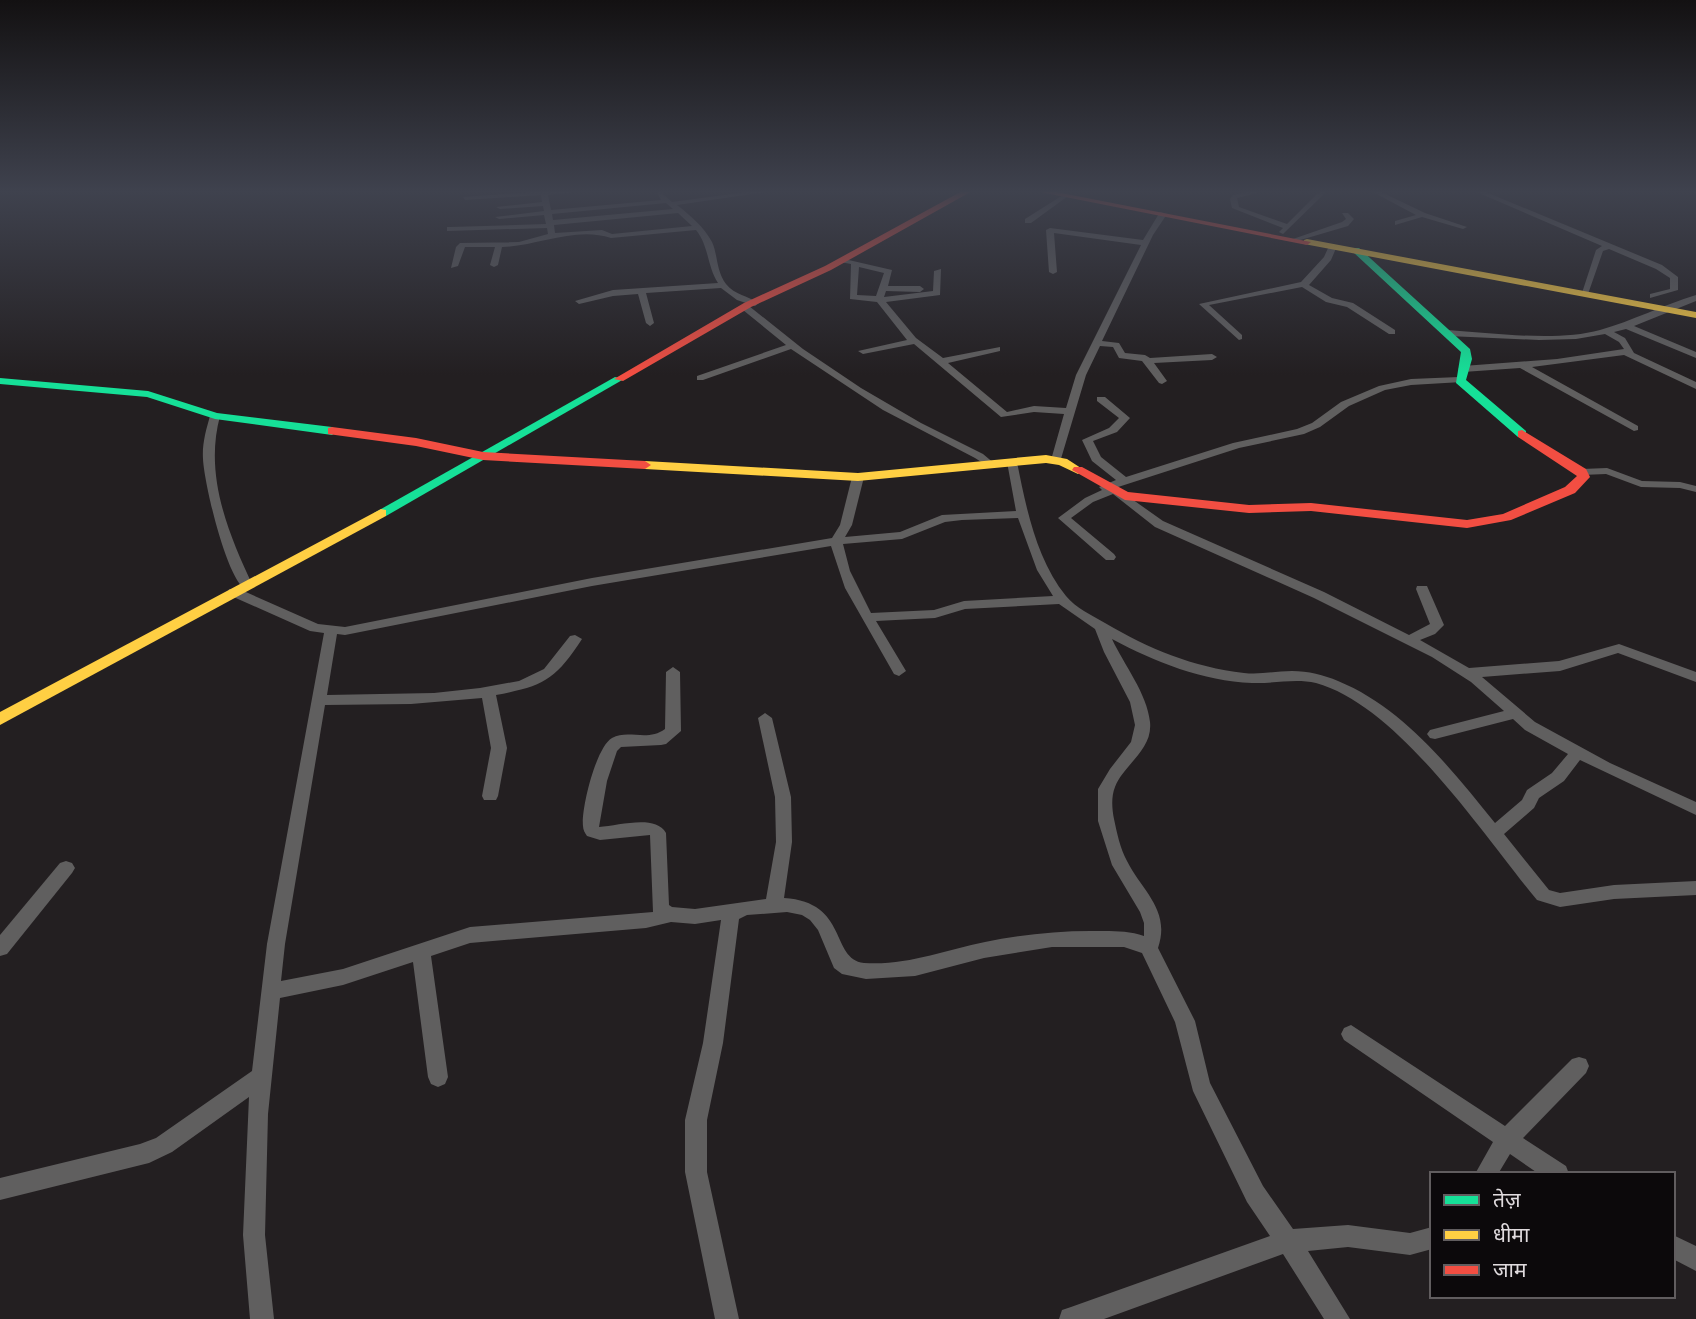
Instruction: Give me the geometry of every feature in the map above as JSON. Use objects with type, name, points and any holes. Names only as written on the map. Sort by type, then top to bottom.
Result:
[{"type":"main road","points":[[809,275],[819,266],[845,252]]},
{"type":"main road","points":[[0,719],[483,456],[750,306],[809,275],[849,262],[867,252]]},
{"type":"main road","points":[[0,381],[148,394],[215,416],[415,442],[483,456],[858,477],[1056,460],[1114,488],[1249,509],[1311,507],[1485,524],[1507,519],[1540,501],[1575,488],[1584,477],[1582,472],[1529,440],[1461,374],[1468,355],[1448,333],[1358,252]]},
{"type":"main road","points":[[1364,252],[1696,315]]},
{"type":"street","points":[[454,266],[459,252]]},
{"type":"street","points":[[494,265],[497,252]]},
{"type":"street","points":[[710,252],[714,267],[731,295],[750,306],[790,346],[874,400],[979,456],[989,464]]},
{"type":"street","points":[[1052,252],[1054,272]]},
{"type":"street","points":[[1056,460],[1081,376],[1142,252]]},
{"type":"street","points":[[1239,337],[1203,304],[1304,285],[1331,252]]},
{"type":"street","points":[[1584,294],[1599,252]]},
{"type":"street","points":[[1625,252],[1674,277],[1674,290],[1653,296]]},
{"type":"street","points":[[879,300],[888,271],[849,262],[853,297],[879,300],[937,293],[938,271]]},
{"type":"street","points":[[579,301],[603,295],[723,285]]},
{"type":"street","points":[[1304,285],[1329,300],[1350,306],[1392,332]]},
{"type":"street","points":[[883,288],[938,289]]},
{"type":"street","points":[[640,291],[650,323]]},
{"type":"street","points":[[1448,333],[1548,336],[1605,331],[1696,298]]},
{"type":"street","points":[[879,300],[913,341],[1004,415],[1034,409],[1070,411]]},
{"type":"street","points":[[1625,325],[1694,354]]},
{"type":"street","points":[[1605,331],[1624,341],[1630,350],[1627,353]]},
{"type":"street","points":[[863,351],[913,341]]},
{"type":"street","points":[[1098,343],[1116,345],[1122,356],[1142,357],[1162,381]]},
{"type":"street","points":[[700,379],[790,346]]},
{"type":"street","points":[[939,362],[997,349]]},
{"type":"street","points":[[1110,557],[1064,518],[1089,500],[1114,488],[1237,446],[1300,432],[1316,425],[1345,404],[1382,388],[1522,365],[1627,353],[1696,386]]},
{"type":"street","points":[[1148,362],[1212,357]]},
{"type":"street","points":[[1522,365],[1634,428]]},
{"type":"street","points":[[1101,399],[1125,418],[1113,430],[1087,440],[1114,488],[1159,524],[1319,595],[1408,640],[1469,674],[1513,713],[1577,753],[1696,809]]},
{"type":"street","points":[[215,416],[208,457],[211,479],[240,589],[290,619],[331,632],[429,616],[592,582],[836,541],[902,535],[942,519],[1023,514]]},
{"type":"street","points":[[1012,462],[1032,545],[1063,600],[1101,627],[1170,663],[1245,678],[1296,675],[1312,678],[1350,693],[1403,731],[1495,832],[1537,887],[1551,899],[1614,892],[1696,888]]},
{"type":"street","points":[[1582,472],[1607,471],[1641,484],[1680,485],[1696,489]]},
{"type":"street","points":[[858,477],[846,525],[836,541],[836,551],[845,573],[899,671]]},
{"type":"street","points":[[1408,640],[1430,631],[1437,625],[1422,589]]},
{"type":"street","points":[[869,617],[935,614],[964,605],[1063,600]]},
{"type":"street","points":[[1101,627],[1107,649],[1141,711],[1142,731],[1132,751],[1110,781],[1105,797],[1115,855],[1141,894],[1155,930],[1156,936],[1149,948]]},
{"type":"street","points":[[262,1319],[254,1235],[258,1114],[276,944],[331,632]]},
{"type":"street","points":[[318,700],[419,700],[488,692],[528,684],[545,676],[575,639]]},
{"type":"street","points":[[1469,674],[1560,666],[1619,648],[1696,677]]},
{"type":"street","points":[[673,672],[673,731],[662,740],[617,741],[612,744],[602,771],[591,828],[593,832],[600,834],[647,829],[654,829],[658,833],[660,908],[675,917],[787,905],[816,915],[825,926],[841,962],[849,968],[866,971],[915,968],[984,950],[1052,939],[1124,939],[1149,948],[1185,1021],[1200,1084],[1224,1135],[1255,1194],[1338,1319]]},
{"type":"street","points":[[488,692],[499,748],[490,796]]},
{"type":"street","points":[[1435,734],[1513,713]]},
{"type":"street","points":[[765,718],[783,797],[784,842],[774,906]]},
{"type":"street","points":[[1495,832],[1528,804],[1533,794],[1558,777],[1577,753]]},
{"type":"street","points":[[0,948],[66,868]]},
{"type":"street","points":[[727,1319],[696,1172],[696,1120],[714,1031],[728,927],[731,915],[736,911]]},
{"type":"street","points":[[271,992],[343,977],[470,934],[646,921],[669,915]]},
{"type":"street","points":[[421,950],[438,1077]]},
{"type":"street","points":[[1352,1034],[1555,1172]]},
{"type":"street","points":[[1487,1172],[1506,1140],[1579,1066]]},
{"type":"street","points":[[0,1189],[141,1155],[164,1145],[262,1076]]},
{"type":"street","points":[[1071,1319],[1288,1241],[1348,1236],[1410,1244],[1430,1239]]},
{"type":"street","points":[[1675,1247],[1696,1259]]},
{"type":"traffic: fast","points":[[1358,252],[1466,351],[1467,359],[1460,381],[1522,434]]},
{"type":"traffic: fast","points":[[381,513],[619,379]]},
{"type":"traffic: fast","points":[[0,381],[148,394],[215,416],[332,431]]},
{"type":"traffic: slow","points":[[1358,252],[1696,315]]},
{"type":"traffic: slow","points":[[645,465],[858,477],[1046,459],[1063,462],[1078,470]]},
{"type":"traffic: slow","points":[[0,719],[381,513]]},
{"type":"traffic: jam","points":[[619,379],[774,291],[828,268],[858,252]]},
{"type":"traffic: jam","points":[[332,431],[416,442],[483,456],[645,465]]},
{"type":"traffic: jam","points":[[1078,470],[1125,496],[1249,509],[1311,507],[1467,524],[1506,517],[1570,490],[1584,477],[1582,472],[1522,434]]}]
